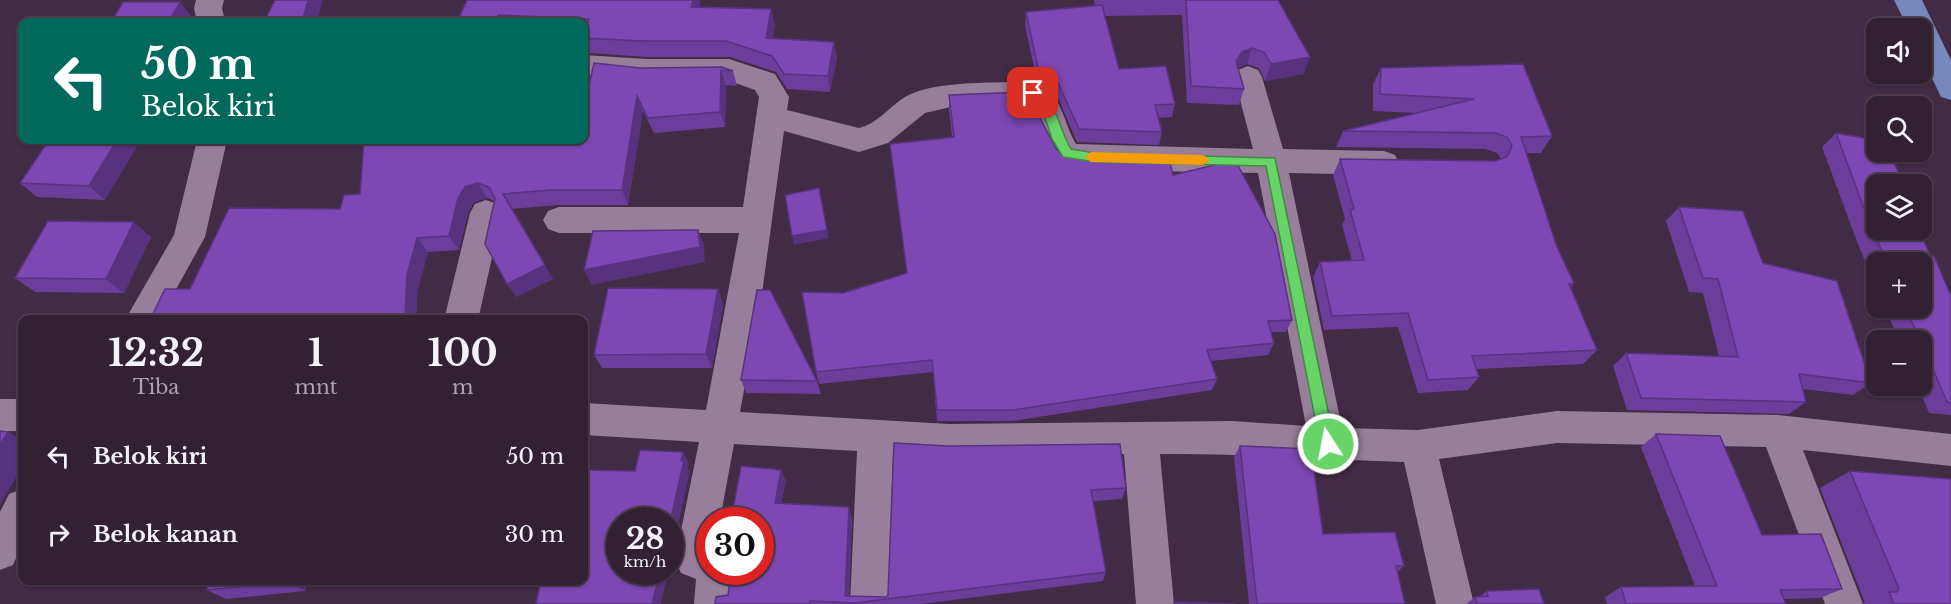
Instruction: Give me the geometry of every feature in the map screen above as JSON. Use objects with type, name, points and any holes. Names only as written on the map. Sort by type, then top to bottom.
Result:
[{"type":"highway","points":[[1908,0],[1951,89]]},
{"type":"street","points":[[210,0],[208,8],[210,18]]},
{"type":"street","points":[[588,65],[646,70],[729,69],[765,82],[774,97],[757,220],[704,507]]},
{"type":"street","points":[[1248,77],[1271,162],[1328,444]]},
{"type":"street","points":[[772,117],[859,140],[877,135],[916,104],[959,94],[1033,93],[1048,109],[1058,139],[1067,154],[1095,158],[1413,163]]},
{"type":"street","points":[[144,315],[189,237],[211,144]]},
{"type":"street","points":[[462,315],[486,213]]},
{"type":"street","points":[[559,220],[757,220]]},
{"type":"street","points":[[0,415],[18,415]]},
{"type":"street","points":[[588,418],[720,424],[949,440],[1232,437],[1328,444],[1418,446],[1557,427],[1778,431],[1951,450]]},
{"type":"street","points":[[1778,431],[1844,604]]},
{"type":"street","points":[[869,604],[876,436]]},
{"type":"street","points":[[1141,438],[1155,604]]},
{"type":"street","points":[[1418,446],[1455,604]]},
{"type":"street","points":[[0,552],[18,514]]},
{"type":"street","points":[[713,604],[715,585]]},
{"type":"building","points":[[275,0],[308,0],[303,18],[266,18]]},
{"type":"building","points":[[467,0],[693,0],[691,7],[771,9],[766,38],[834,42],[828,76],[784,74],[772,56],[726,41],[588,38],[588,18],[498,15],[497,18],[459,18]]},
{"type":"building","points":[[1186,0],[1278,0],[1310,57],[1271,64],[1264,52],[1252,48],[1242,52],[1236,61],[1244,89],[1191,86]]},
{"type":"building","points":[[123,2],[180,2],[171,18],[113,18]]},
{"type":"building","points":[[1102,5],[1119,69],[1166,66],[1175,104],[1155,105],[1162,132],[1079,129],[1059,85],[1053,77],[1038,68],[1026,12]]},
{"type":"building","points":[[594,63],[640,68],[722,67],[733,71],[721,70],[720,112],[648,118],[637,96],[622,190],[551,190],[503,194],[545,265],[507,284],[485,244],[495,198],[489,187],[478,183],[465,187],[458,198],[449,236],[417,238],[407,275],[405,315],[152,315],[165,289],[190,289],[229,208],[340,209],[344,195],[360,194],[364,144],[588,144],[588,90]]},
{"type":"building","points":[[1523,64],[1552,136],[1521,137],[1557,247],[1574,283],[1569,284],[1597,350],[1472,356],[1479,377],[1428,380],[1408,313],[1332,316],[1320,262],[1364,260],[1350,210],[1354,209],[1340,159],[1495,161],[1507,157],[1512,146],[1507,137],[1495,133],[1343,131],[1474,99],[1380,94],[1381,68]]},
{"type":"building","points":[[1026,92],[1057,150],[1097,158],[1169,159],[1173,175],[1235,160],[1275,234],[1292,320],[1268,321],[1274,343],[1207,350],[1217,379],[1013,410],[937,410],[932,360],[816,372],[802,292],[843,293],[907,273],[890,144],[954,137],[949,95]]},
{"type":"building","points":[[1836,133],[1866,138],[1866,162],[1894,162],[1899,174],[1866,174],[1866,214]]},
{"type":"building","points":[[46,144],[115,144],[89,186],[20,183]]},
{"type":"building","points":[[819,188],[827,230],[792,236],[785,195]]},
{"type":"building","points":[[1679,207],[1743,211],[1763,263],[1837,281],[1866,368],[1866,382],[1799,374],[1806,402],[1641,398],[1626,353],[1738,357],[1718,279],[1703,278]]},
{"type":"building","points":[[48,221],[134,222],[106,279],[15,278]]},
{"type":"building","points":[[698,230],[700,247],[584,270],[593,231]]},
{"type":"building","points":[[1877,240],[1924,240],[1928,252],[1882,252]]},
{"type":"building","points":[[1932,256],[1934,256],[1951,296],[1951,403],[1947,402],[1932,367],[1932,330],[1916,330],[1910,318],[1932,318]]},
{"type":"building","points":[[608,288],[718,289],[706,354],[594,355]]},
{"type":"building","points":[[757,290],[770,290],[817,381],[741,380]]},
{"type":"building","points":[[0,431],[8,432],[0,445]]},
{"type":"building","points":[[1656,434],[1720,436],[1762,535],[1821,534],[1842,589],[1780,590],[1786,604],[1626,604],[1621,587],[1717,586]]},
{"type":"building","points":[[894,443],[948,446],[1120,444],[1126,488],[1091,490],[1106,572],[854,603],[810,601],[810,604],[715,604],[716,597],[728,595],[729,585],[774,585],[774,507],[733,507],[741,466],[781,470],[775,503],[849,507],[845,596],[886,597],[888,595]]},
{"type":"building","points":[[1240,446],[1311,449],[1323,534],[1395,532],[1404,566],[1396,566],[1405,604],[1257,604]]},
{"type":"building","points":[[640,450],[683,452],[681,461],[684,461],[673,507],[606,507],[606,585],[657,585],[652,604],[536,604],[540,585],[588,585],[588,470],[635,471]]},
{"type":"building","points":[[1850,471],[1951,479],[1951,604],[1894,604],[1889,592],[1897,592],[1899,589]]},
{"type":"building","points":[[208,585],[258,585],[207,590]]},
{"type":"building","points":[[1539,589],[1544,604],[1477,604],[1475,597],[1488,596],[1487,591]]},
{"type":"building","points":[[1174,602],[1235,604],[1174,604]]},
{"type":"slow traffic","points":[[1091,157],[1203,160]]},
{"type":"route","points":[[1033,93],[1048,109],[1058,139],[1067,154],[1095,158],[1271,162],[1328,444]]}]
